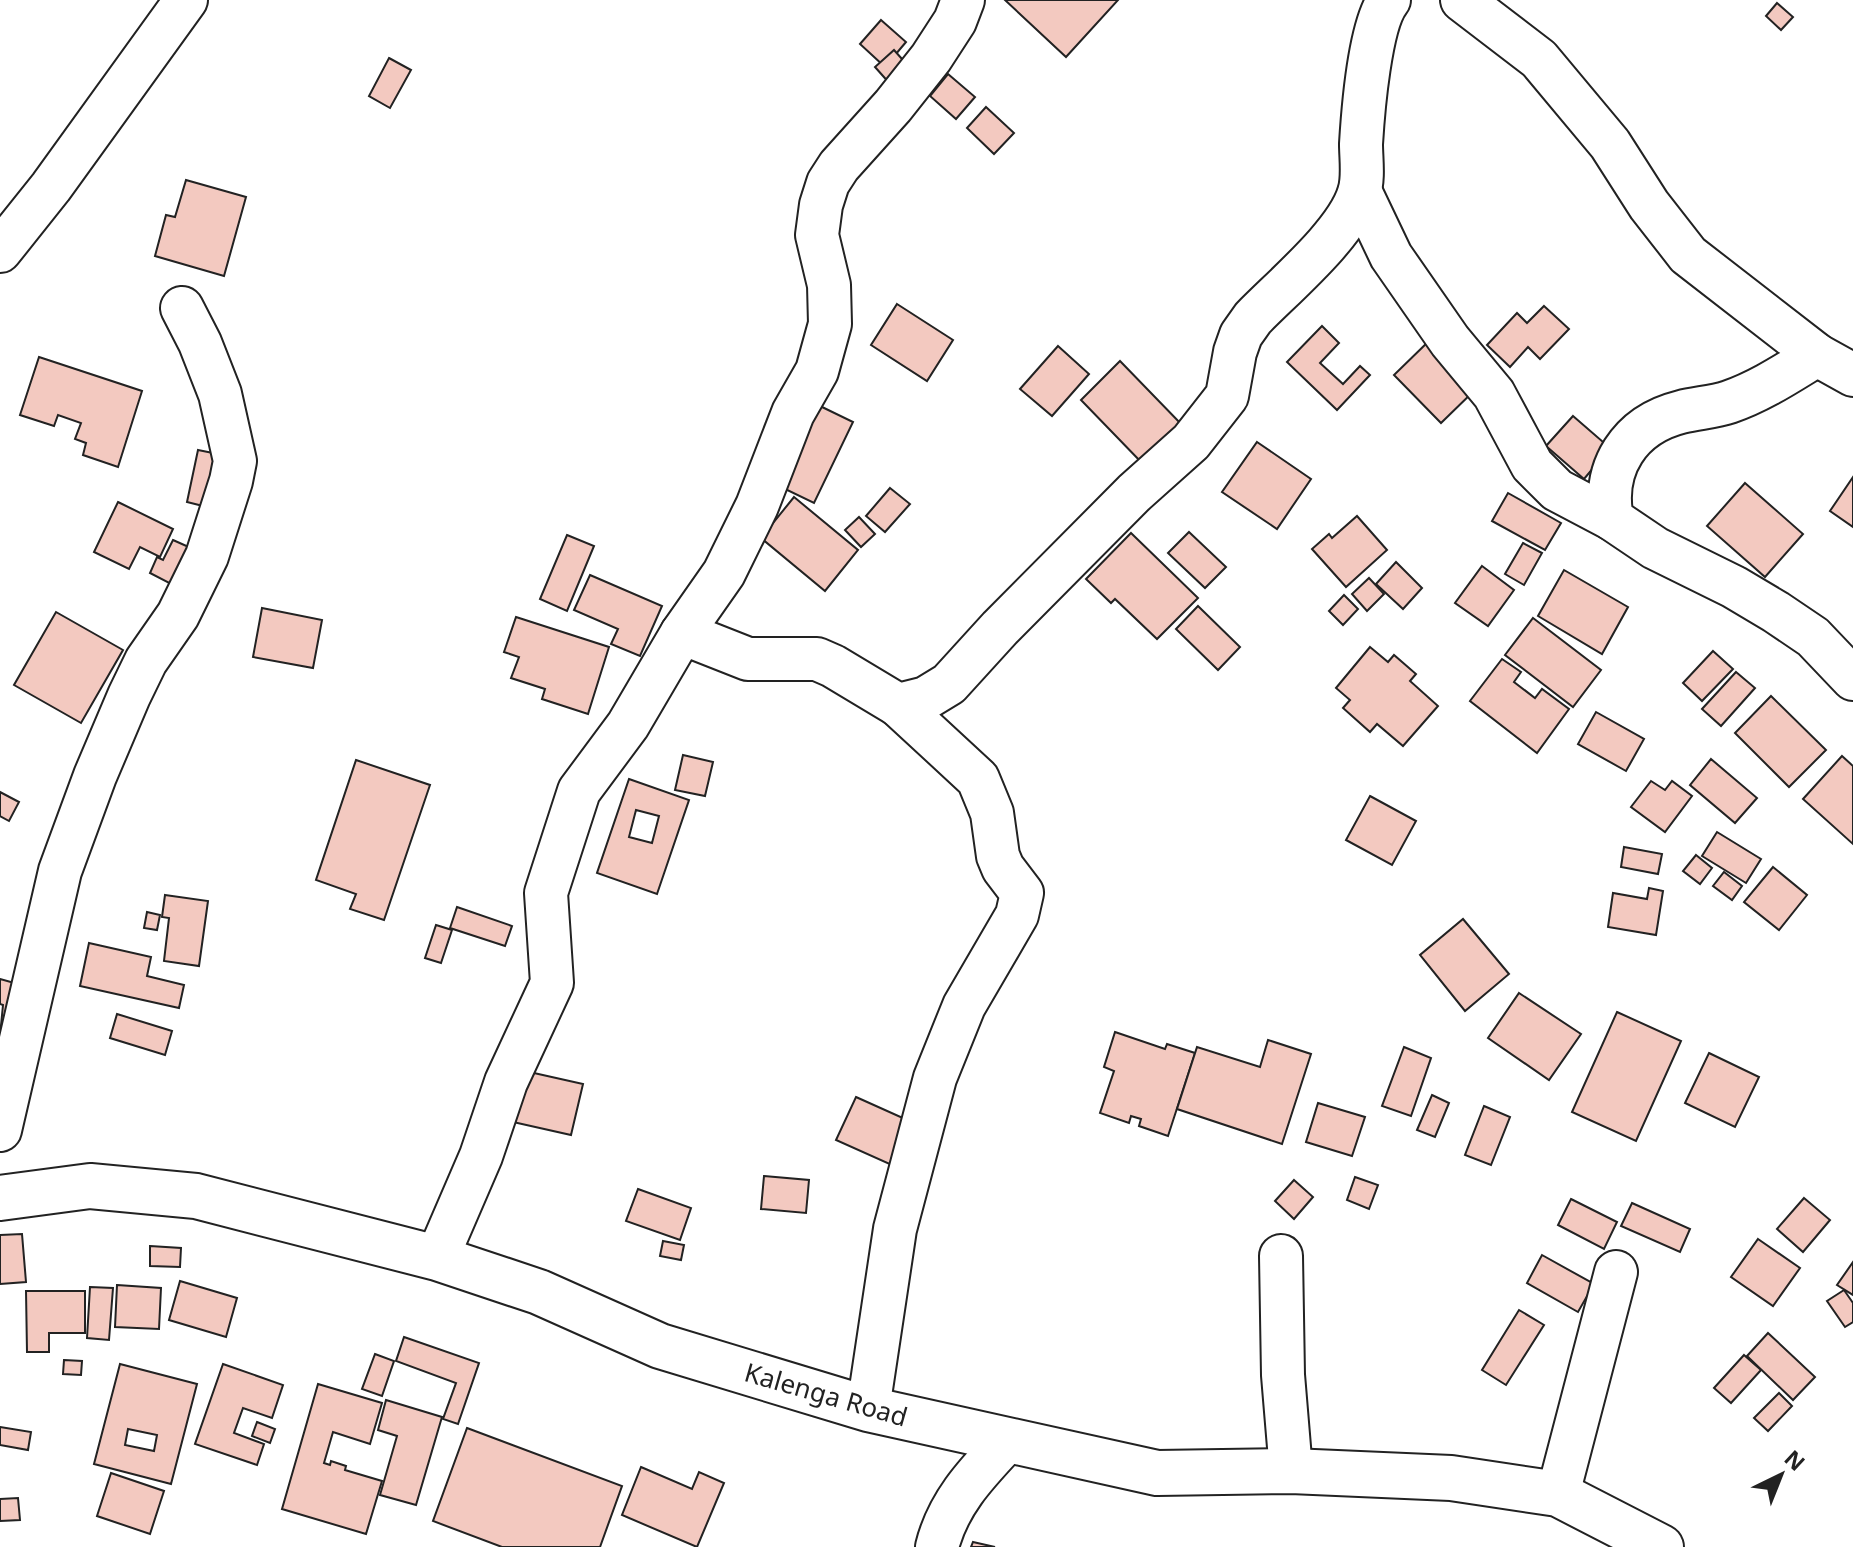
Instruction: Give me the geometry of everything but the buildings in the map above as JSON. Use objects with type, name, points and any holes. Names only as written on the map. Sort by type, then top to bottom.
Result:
[{"type":"main road","name":"Kalenga Road","points":[[0,1198],[90,1186],[196,1196],[437,1258],[539,1292],[660,1346],[868,1409],[1157,1473],[1291,1471],[1451,1478],[1558,1494],[1661,1547]]},
{"type":"street","points":[[0,251],[51,187],[186,0]]},
{"type":"street","points":[[437,1258],[481,1156],[506,1082],[552,983],[546,893],[579,791],[628,725],[682,633],[724,573],[757,506],[793,413],[817,371],[830,324],[829,285],[817,235],[828,183],[931,58],[955,21],[963,0]]},
{"type":"street","points":[[898,705],[926,698],[949,684],[1134,493],[1191,442],[1227,396],[1241,335],[1253,318],[1348,218],[1360,191],[1366,94],[1373,47],[1383,7],[1389,0]]},
{"type":"street","points":[[1462,0],[1539,59],[1610,144],[1649,205],[1688,255],[1835,365]]},
{"type":"street","points":[[1360,191],[1391,256],[1450,341],[1494,394],[1532,465],[1557,490],[1612,519],[1655,548],[1734,587],[1776,612],[1813,637],[1853,679]]},
{"type":"street","points":[[0,1130],[60,871],[129,696],[146,661],[178,615],[207,556],[231,481],[235,461],[220,394],[182,308]]},
{"type":"street","points":[[1612,519],[1608,500],[1610,479],[1621,453],[1637,435],[1657,420],[1679,412],[1727,403],[1835,365]]},
{"type":"street","points":[[682,633],[748,659],[817,659],[898,705],[978,779],[992,813],[998,856],[1022,893],[1017,915],[964,1006],[935,1078],[895,1229],[868,1409]]},
{"type":"street","points":[[1281,1256],[1283,1375],[1291,1471]]},
{"type":"street","points":[[1558,1494],[1616,1272]]},
{"type":"street","points":[[937,1547],[941,1530],[964,1487],[1006,1442]]}]
